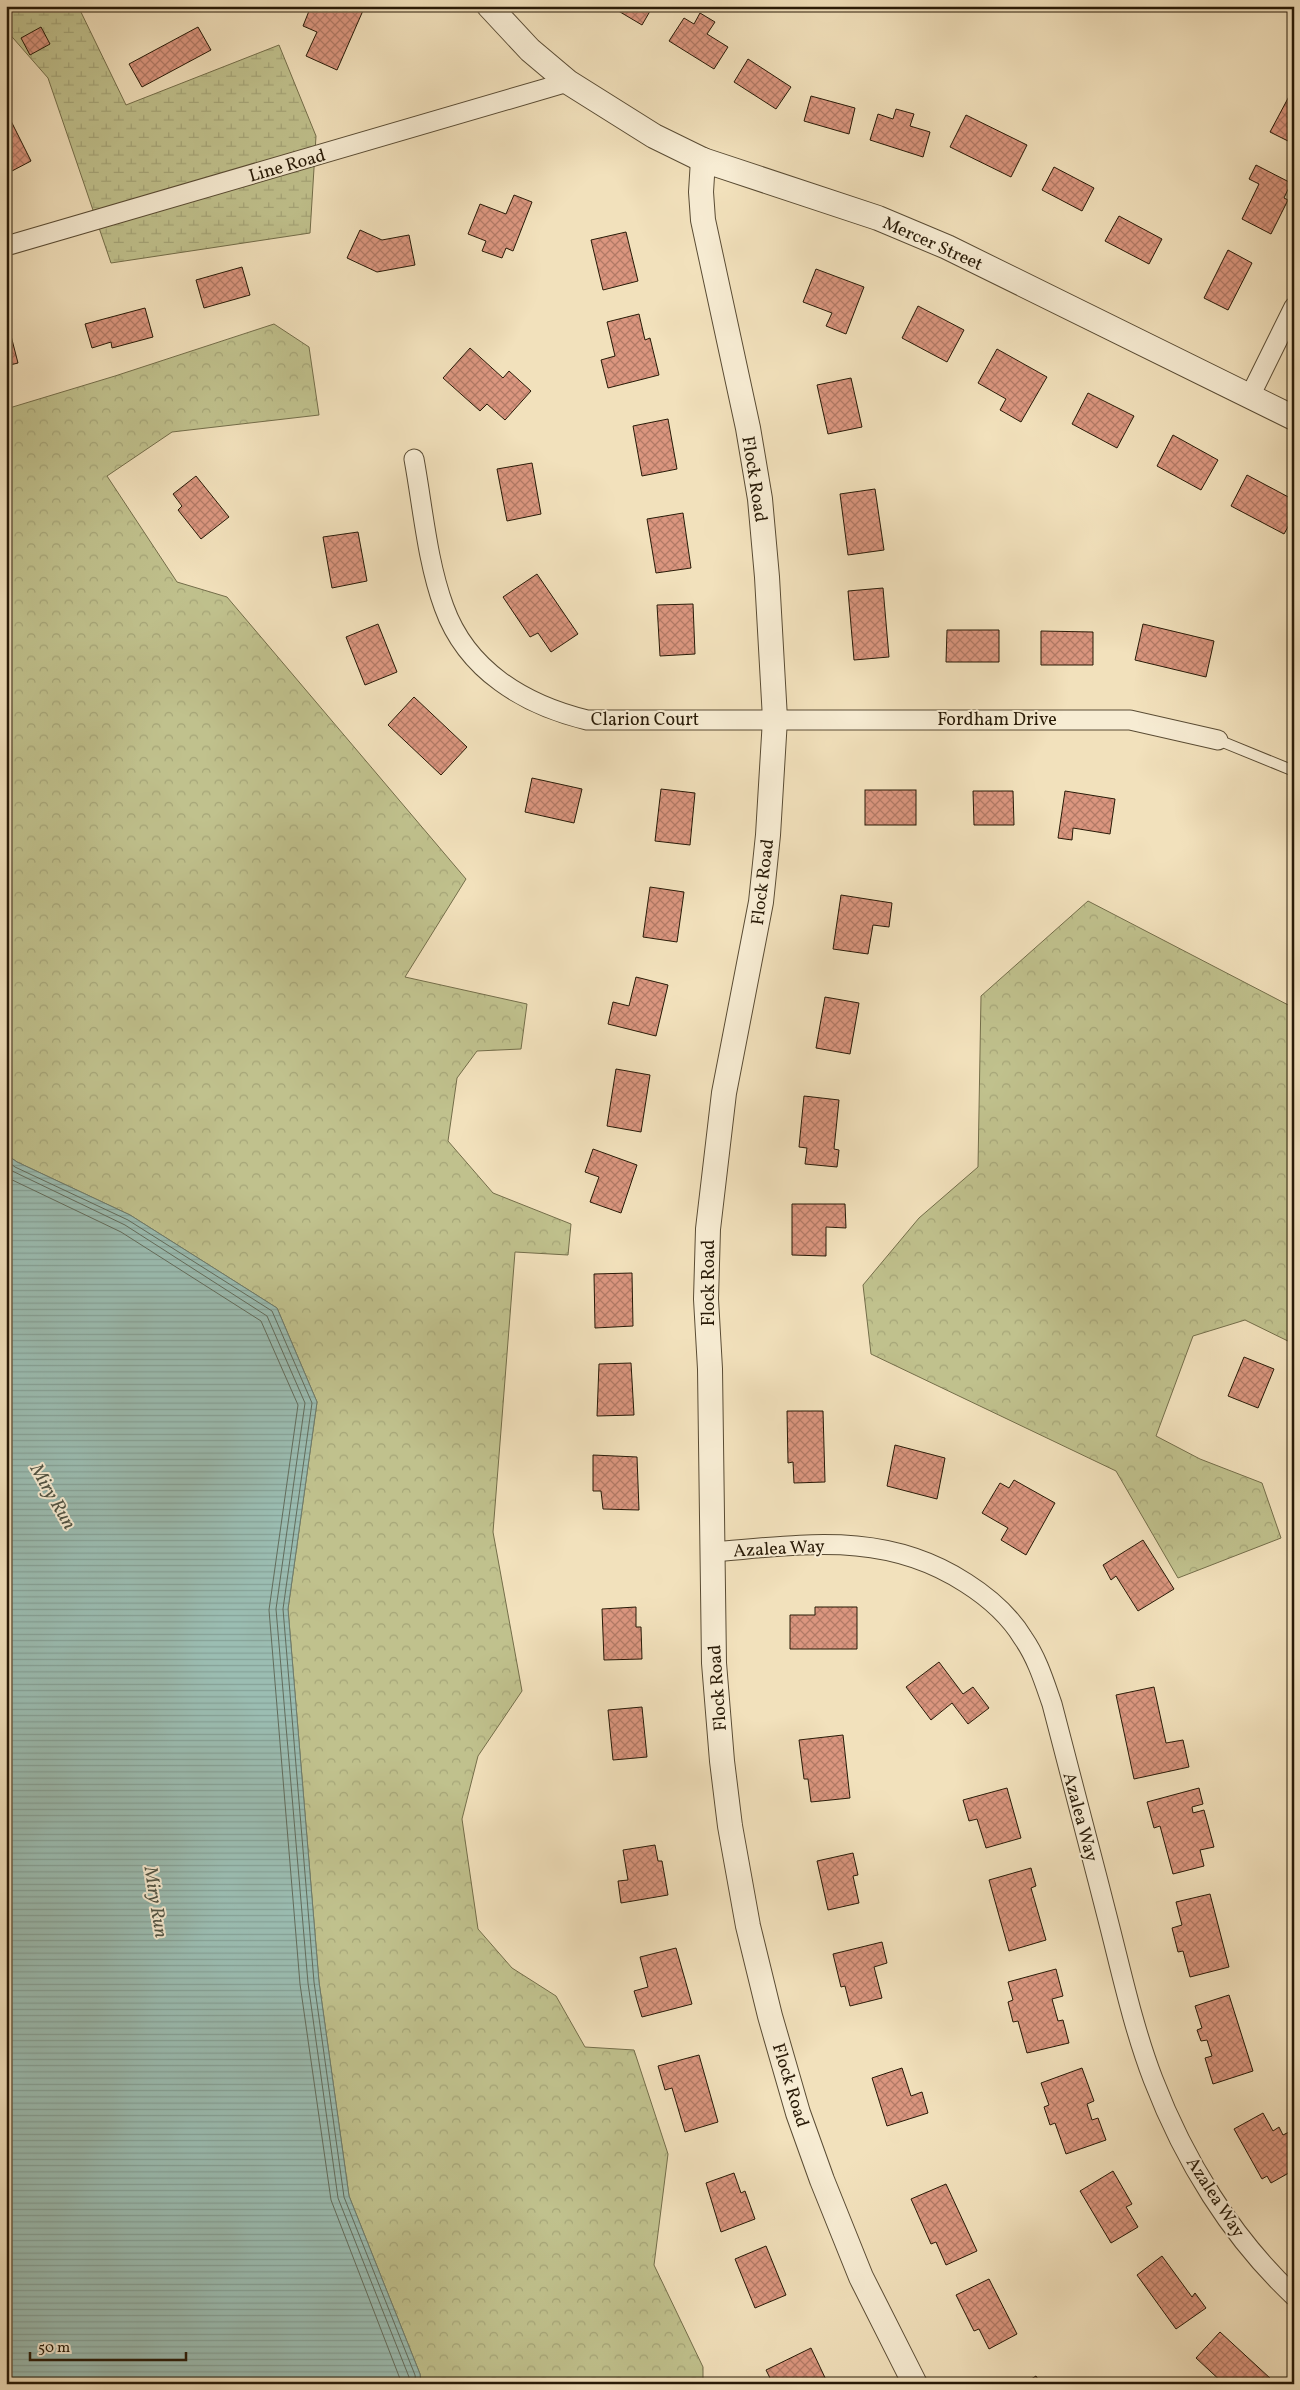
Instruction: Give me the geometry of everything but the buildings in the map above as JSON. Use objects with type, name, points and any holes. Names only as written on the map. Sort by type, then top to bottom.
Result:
[{"type":"street","name":"Mercer Street","points":[[489,6],[530,50],[568,82],[654,136],[703,160],[878,218],[947,247],[1294,418]]},
{"type":"street","name":"Line Road","points":[[6,246],[568,82]]},
{"type":"street","name":"Flock Road","points":[[703,160],[701,192],[703,220],[748,428],[760,499],[767,577],[774,718],[768,835],[761,902],[724,1093],[708,1229],[706,1299],[710,1369],[714,1663],[730,1826],[748,1926],[770,2016],[798,2113],[822,2180],[861,2277],[915,2384]]},
{"type":"street","points":[[1250,396],[1294,307]]},
{"type":"street","name":"Clarion Court","points":[[414,458],[435,579],[444,609],[459,637],[477,660],[500,682],[526,700],[556,712],[587,720],[774,718]]},
{"type":"street","name":"Fordham Drive","points":[[774,718],[1130,720],[1218,740]]},
{"type":"street","name":"Azalea Way","points":[[712,1552],[805,1545],[849,1544],[888,1550],[920,1558],[948,1571],[981,1592],[1006,1615],[1023,1638],[1039,1666],[1052,1704],[1134,2018],[1152,2078],[1172,2126],[1197,2172],[1224,2215],[1256,2256],[1294,2296]]},
{"type":"lane","points":[[1218,740],[1294,771]]},
{"type":"green space","points":[[6,6],[78,6],[126,105],[279,45],[316,136],[310,233],[111,263],[48,78],[6,30]]},
{"type":"green space","points":[[274,324],[309,347],[319,415],[172,432],[107,476],[177,582],[227,597],[466,879],[405,977],[527,1004],[521,1049],[477,1051],[457,1078],[448,1141],[493,1193],[571,1224],[568,1255],[515,1252],[493,1532],[522,1691],[478,1756],[462,1819],[478,1929],[512,1968],[556,1996],[585,2047],[634,2050],[668,2154],[654,2265],[703,2367],[703,2384],[421,2384],[420,2374],[349,2196],[319,1982],[288,1609],[317,1402],[277,1308],[130,1215],[17,1162],[6,1154],[6,409]]},
{"type":"green space","points":[[1088,901],[1294,1008],[1294,1344],[1245,1320],[1193,1336],[1156,1436],[1200,1459],[1262,1483],[1281,1538],[1178,1578],[1116,1471],[871,1354],[863,1285],[919,1218],[978,1167],[981,996]]},
{"type":"water","name":"Miry Run","points":[[6,1154],[17,1162],[130,1215],[277,1308],[317,1402],[288,1609],[319,1982],[349,2196],[420,2374],[421,2384],[6,2384]]}]
